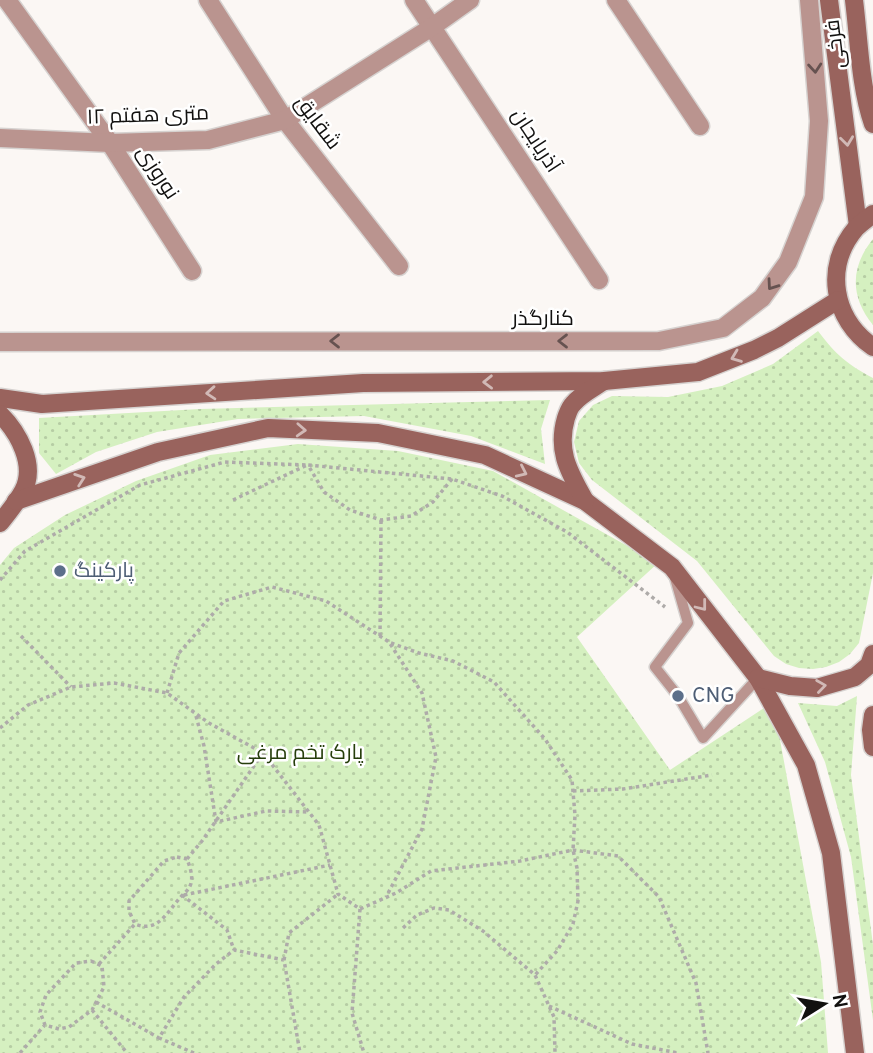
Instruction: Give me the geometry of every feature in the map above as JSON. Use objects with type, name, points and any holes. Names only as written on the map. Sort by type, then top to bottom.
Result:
[{"type":"main road","name":"فرخی","points":[[830,0],[858,226]]},
{"type":"main road","name":"فرخی","points":[[854,0],[864,84],[873,124]]},
{"type":"main road","points":[[873,214],[858,226],[846,242],[839,260],[836,280],[838,300],[845,318],[857,334],[873,348]]},
{"type":"main road","points":[[0,398],[42,404],[363,383],[604,381],[698,372],[778,338],[838,300]]},
{"type":"main road","points":[[585,501],[569,471],[562,433],[570,406],[604,381]]},
{"type":"main road","points":[[0,414],[21,440],[27,472],[25,488],[0,523]]},
{"type":"main road","points":[[16,501],[158,452],[268,428],[379,433],[485,455],[585,501],[672,567],[758,678],[806,765],[831,853],[855,1053]]},
{"type":"main road","points":[[758,678],[790,686],[817,688],[855,677],[869,665],[873,654]]},
{"type":"main road","points":[[873,715],[873,747]]},
{"type":"street","name":"نوروزی","points":[[7,0],[110,143],[192,271]]},
{"type":"street","name":"شقایق","points":[[208,0],[285,120],[399,266]]},
{"type":"street","name":"آذریایجان","points":[[414,0],[599,280]]},
{"type":"street","name":"۱۲ متری هفتم","points":[[0,138],[110,143],[208,139],[285,120],[470,0]]},
{"type":"street","points":[[616,0],[700,126]]},
{"type":"street","name":"کنارگذر","points":[[0,341],[659,341],[723,328],[762,298],[788,262],[814,197],[819,121],[809,0]]},
{"type":"lane","points":[[672,567],[688,623],[655,667],[678,696],[703,738],[758,678]]},
{"type":"path","points":[[0,580],[24,551],[140,485],[225,462],[308,465],[452,479],[502,496],[567,532],[665,607]]},
{"type":"path","points":[[233,500],[308,465]]},
{"type":"path","points":[[308,465],[324,492],[350,510],[381,520],[411,516],[433,502],[452,479]]},
{"type":"path","points":[[380,636],[381,520]]},
{"type":"path","points":[[167,693],[179,653],[224,601],[272,587],[326,601],[389,642],[453,662],[494,682],[545,739],[572,780],[575,815],[573,850],[577,868],[578,901],[573,924],[557,951],[535,975]]},
{"type":"path","points":[[21,636],[71,687]]},
{"type":"path","points":[[386,898],[422,829],[436,757],[422,693],[389,642]]},
{"type":"path","points":[[0,728],[28,705],[71,687],[114,683],[167,693],[209,723],[263,753],[319,825],[338,894],[360,909]]},
{"type":"path","points":[[195,714],[204,746],[216,822]]},
{"type":"path","points":[[187,859],[263,753]]},
{"type":"path","points":[[573,791],[623,789],[712,775]]},
{"type":"path","points":[[216,822],[266,811],[309,812]]},
{"type":"path","points":[[360,909],[396,893],[431,871],[520,861],[573,850],[618,856],[659,897],[696,983],[708,1053]]},
{"type":"path","points":[[177,857],[187,859],[191,870],[191,885],[155,925],[143,927],[135,924],[129,911],[129,901],[164,861],[177,857]]},
{"type":"path","points":[[182,895],[330,865]]},
{"type":"path","points":[[300,1053],[284,960],[289,933],[338,894]]},
{"type":"path","points":[[182,895],[227,930],[234,950]]},
{"type":"path","points":[[403,928],[417,915],[434,908],[449,910],[483,931],[535,975],[554,1017],[555,1053]]},
{"type":"path","points":[[360,909],[352,1013],[364,1053]]},
{"type":"path","points":[[99,964],[135,924]]},
{"type":"path","points":[[159,1038],[184,997],[216,964],[234,950],[284,960]]},
{"type":"path","points":[[91,961],[102,966],[104,987],[92,1010],[69,1027],[59,1029],[45,1025],[40,1012],[46,995],[76,963],[91,961]]},
{"type":"path","points":[[96,1002],[159,1038],[194,1053]]},
{"type":"path","points":[[549,1006],[632,1044],[678,1053]]},
{"type":"path","points":[[92,1010],[127,1053]]},
{"type":"path","points":[[20,1053],[45,1025]]},
{"type":"green space","points":[[873,239],[873,325],[860,304],[856,282],[860,260]]},
{"type":"green space","points":[[818,331],[842,358],[873,378],[873,573],[859,643],[839,662],[813,669],[786,664],[774,656],[697,561],[592,480],[579,463],[574,442],[579,421],[593,405],[612,396],[668,397],[722,386],[773,364]]},
{"type":"green space","points":[[550,400],[541,429],[545,464],[471,436],[364,416],[238,419],[157,432],[96,452],[56,474],[39,453],[39,418],[200,409]]},
{"type":"green space","name":"پارک تخم مرغی","points":[[298,444],[398,451],[493,471],[658,563],[577,637],[670,770],[773,702],[821,962],[828,1053],[0,1053],[0,565],[14,548],[65,515],[136,481],[210,455]]},
{"type":"green space","points":[[857,696],[851,775],[873,945],[873,1020],[851,857],[825,762],[798,703],[837,706]]},
{"type":"place","name":"پارکینگ","points":[[60,571]]},
{"type":"place","name":"CNG","points":[[678,696]]}]
